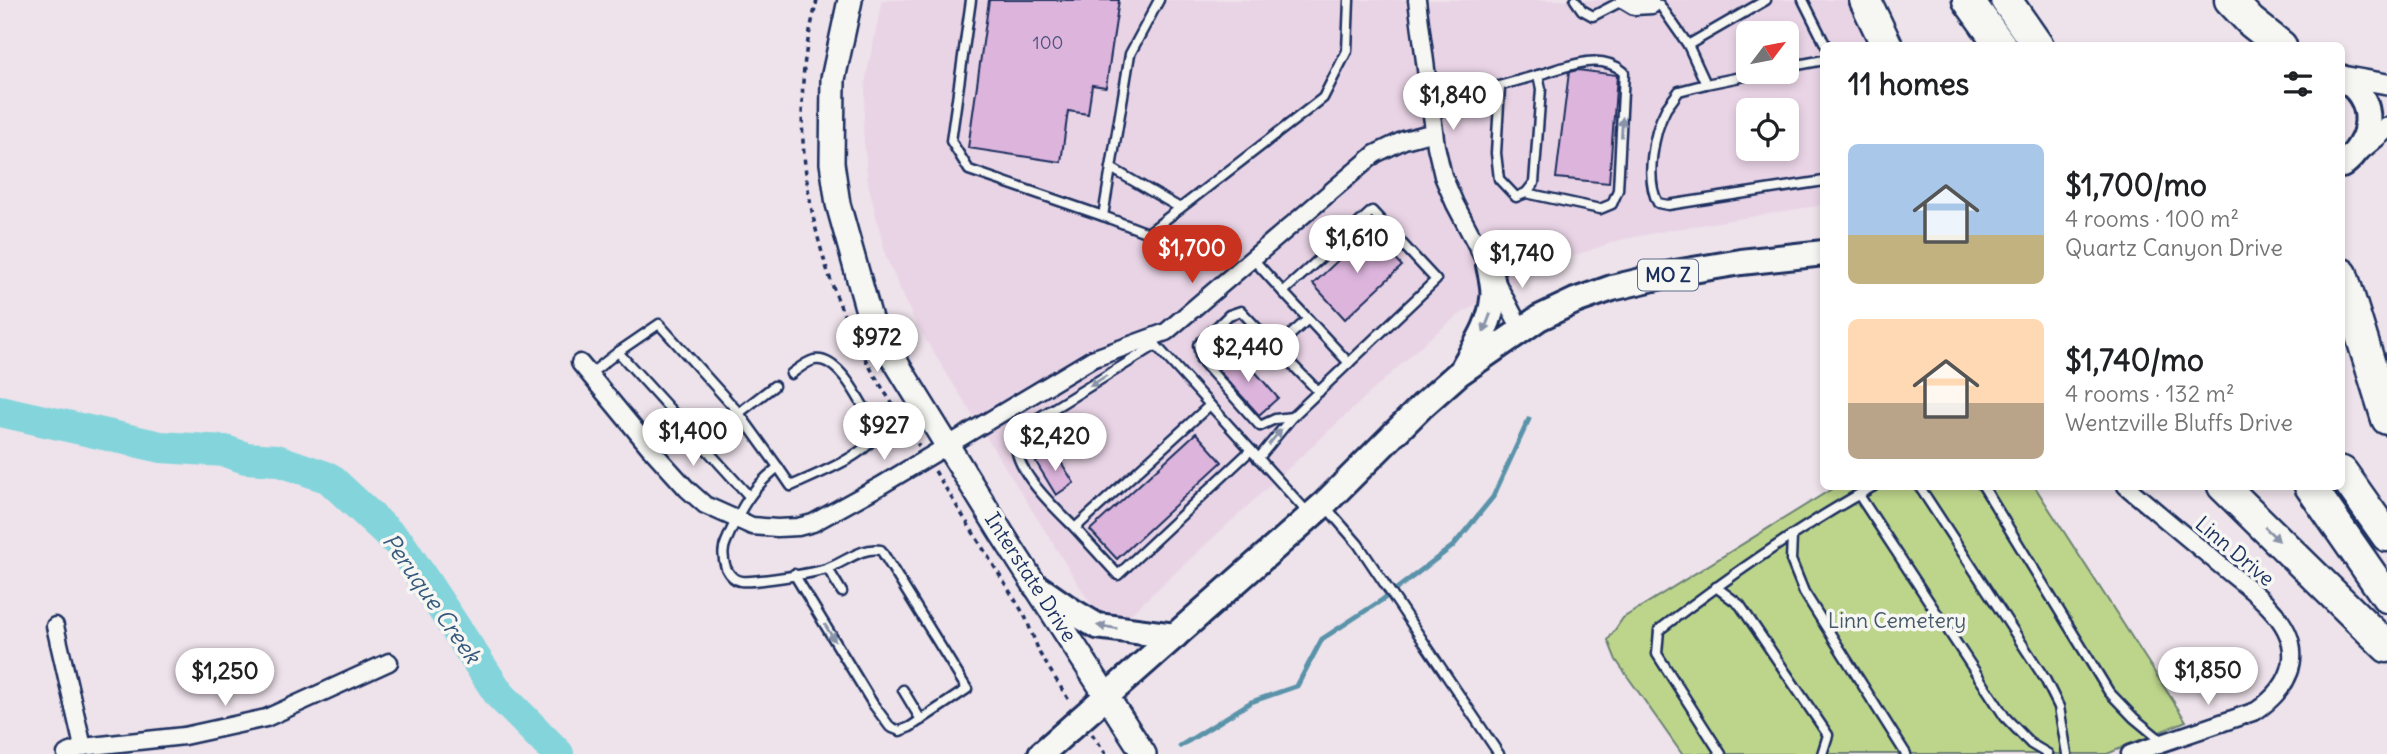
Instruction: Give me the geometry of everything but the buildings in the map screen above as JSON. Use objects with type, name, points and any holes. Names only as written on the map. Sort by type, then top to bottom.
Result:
[{"type":"highway","points":[[1865,0],[1885,42]]},
{"type":"highway","points":[[1968,0],[1998,42]]},
{"type":"highway","points":[[2006,0],[2035,42]]},
{"type":"highway","points":[[2230,0],[2276,42]]},
{"type":"highway","points":[[2345,284],[2387,419]]},
{"type":"highway","points":[[2345,476],[2387,536]]},
{"type":"highway","points":[[2227,490],[2387,648]]},
{"type":"highway","points":[[2313,490],[2387,597]]},
{"type":"main road","name":"Interstate Drive","points":[[850,0],[833,79],[832,163],[838,204],[871,322],[946,446],[1144,754]]},
{"type":"main road","points":[[2345,80],[2360,95],[2366,110],[2365,135],[2348,161]]},
{"type":"main road","name":"MO Z","points":[[1041,754],[1317,510],[1458,374],[1539,318],[1612,288],[1741,262],[1820,253]]},
{"type":"main road","points":[[1458,374],[1482,335],[1490,314],[1494,297],[1489,265]]},
{"type":"main road","points":[[1036,586],[1097,626],[1175,636]]},
{"type":"street","points":[[1417,0],[1434,132],[1443,176],[1522,331]]},
{"type":"street","points":[[1624,0],[1634,6],[1660,3]]},
{"type":"street","points":[[2345,77],[2387,84]]},
{"type":"street","points":[[2348,161],[2387,128]]},
{"type":"street","points":[[585,369],[687,489],[705,505],[752,526],[798,527],[813,523],[1092,359],[1153,341],[1375,154],[1404,140],[1434,132]]},
{"type":"street","name":"Linn Drive","points":[[2131,490],[2271,608],[2290,638],[2293,663],[2287,680],[2274,698],[2256,711],[2163,742]]},
{"type":"street","points":[[55,626],[83,747]]},
{"type":"street","points":[[66,754],[83,747],[184,736],[266,718],[389,662]]},
{"type":"street","points":[[2130,754],[2163,742]]},
{"type":"lane","points":[[971,0],[951,141],[969,170],[1148,233],[1324,98],[1347,51],[1349,0]]},
{"type":"lane","points":[[1102,216],[1130,54],[1159,0]]},
{"type":"lane","points":[[1575,0],[1582,10],[1593,16],[1624,0]]},
{"type":"lane","points":[[1688,45],[1766,0]]},
{"type":"lane","points":[[1803,0],[1824,42]]},
{"type":"lane","points":[[1660,3],[1688,45],[1706,84]]},
{"type":"lane","points":[[1428,87],[1488,89],[1590,60],[1614,64],[1624,72],[1618,190],[1612,204],[1600,209],[1526,193]]},
{"type":"lane","points":[[1799,65],[1820,61]]},
{"type":"lane","points":[[1500,87],[1496,153],[1499,178],[1516,197],[1526,193],[1534,183],[1541,89],[1538,75]]},
{"type":"lane","points":[[1736,78],[1679,91],[1665,111],[1653,151],[1651,190],[1658,203],[1668,205],[1820,182]]},
{"type":"lane","points":[[1111,168],[1180,208]]},
{"type":"lane","points":[[1258,459],[1292,417],[1436,280],[1372,211],[1283,292]]},
{"type":"lane","points":[[1252,258],[1349,363]]},
{"type":"lane","points":[[1292,417],[1275,419],[1260,426],[1201,360],[1198,345],[1229,316],[1241,312],[1319,392]]},
{"type":"lane","points":[[1276,348],[1308,319]]},
{"type":"lane","points":[[585,369],[618,352],[659,324],[739,413],[791,486],[862,450],[872,440],[874,426],[837,367],[822,360],[812,360],[790,374]]},
{"type":"lane","points":[[1251,450],[1118,575],[1047,501],[1015,452],[1018,436],[1035,420],[1153,341],[1251,450],[1258,459],[1357,544],[1499,754]]},
{"type":"lane","points":[[618,352],[748,495]]},
{"type":"lane","points":[[739,413],[774,386]]},
{"type":"lane","points":[[1075,528],[1210,405]]},
{"type":"lane","points":[[778,467],[748,495],[735,520],[724,548],[723,561],[729,575],[739,581],[748,581],[794,574],[816,572],[828,569],[863,551],[881,550],[967,689],[900,731],[890,727],[873,704],[794,574]]},
{"type":"lane","points":[[1721,754],[1657,654],[1659,630],[1716,587],[1867,490]]},
{"type":"lane","points":[[1922,490],[2045,679],[2059,707],[2067,754]]},
{"type":"lane","points":[[1985,490],[2109,692],[2163,742]]},
{"type":"lane","points":[[1859,495],[2005,717],[2031,744],[2048,754]]},
{"type":"lane","points":[[1792,537],[1791,560],[1804,592],[1906,754]]},
{"type":"lane","points":[[828,569],[842,592]]},
{"type":"lane","points":[[1716,587],[1740,605],[1828,735],[1822,754]]},
{"type":"lane","points":[[903,690],[921,720]]},
{"type":"shaded area","points":[[882,0],[1848,0],[1869,42],[1820,42],[1820,205],[1620,240],[1547,265],[1500,289],[1456,317],[1425,342],[1122,622],[1102,622],[917,326],[886,257],[868,183],[863,131],[866,77]]},
{"type":"green space","name":"Linn Cemetery","points":[[1830,490],[2037,490],[2186,721],[2107,754],[1682,754],[1616,660],[1608,640],[1623,618]]},
{"type":"waterway","name":"Peruque Creek","points":[[0,411],[161,447],[225,451],[246,458],[277,460],[329,478],[400,544],[499,694],[558,754]]},
{"type":"waterway","points":[[1180,746],[1251,702],[1297,686],[1322,639],[1382,600],[1453,546],[1493,497],[1529,419]]}]
